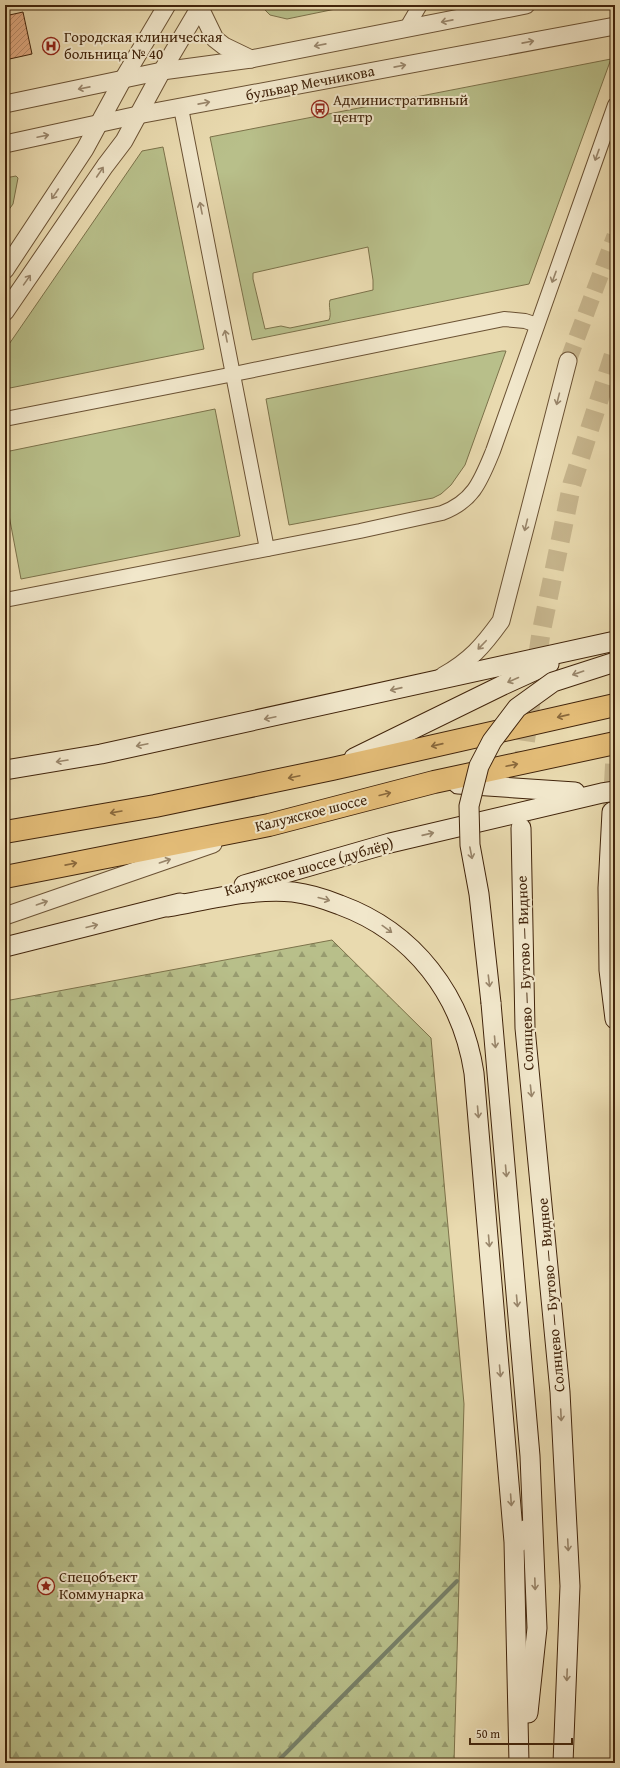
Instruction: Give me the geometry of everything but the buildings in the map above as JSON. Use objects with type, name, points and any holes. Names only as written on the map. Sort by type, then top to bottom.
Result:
[{"type":"highway","points":[[5,832],[155,806],[332,769],[615,705]]},
{"type":"highway","name":"Калужское шоссе","points":[[5,877],[268,825],[434,782],[615,743]]},
{"type":"main road","points":[[5,770],[101,754],[615,641]]},
{"type":"main road","points":[[332,769],[503,685],[587,647]]},
{"type":"main road","points":[[523,1763],[536,1628],[530,1456],[491,1003],[479,894],[470,845],[469,806],[479,766],[492,741],[517,708],[553,682],[600,665],[615,662]]},
{"type":"main road","points":[[434,782],[550,792],[608,792]]},
{"type":"main road","name":"Калужское шоссе (дублёр)","points":[[5,947],[168,907],[390,843],[608,792]]},
{"type":"main road","points":[[612,812],[608,888],[609,970],[615,1019]]},
{"type":"main road","name":"Солнцево — Бутово — Видное","points":[[520,828],[525,1028],[560,1392],[570,1586],[563,1763]]},
{"type":"main road","points":[[168,907],[269,891],[294,892],[327,900],[353,910],[380,923],[418,954],[432,972],[455,1009],[464,1028],[471,1051],[474,1073],[514,1535],[519,1763]]},
{"type":"street","points":[[5,270],[85,149],[122,81],[167,5]]},
{"type":"street","points":[[406,29],[420,5]]},
{"type":"street","points":[[5,104],[122,81],[162,71],[251,59],[526,5]]},
{"type":"street","points":[[201,7],[215,39],[224,46],[251,59]]},
{"type":"street","points":[[5,312],[124,140],[162,71],[201,7]]},
{"type":"street","name":"бульвар Мечникова","points":[[5,144],[138,116],[615,26]]},
{"type":"street","points":[[5,600],[434,515],[451,510],[465,500],[481,480],[615,105]]},
{"type":"street","points":[[181,108],[267,549]]},
{"type":"street","points":[[5,419],[234,374],[504,318],[537,325]]},
{"type":"street","points":[[434,681],[462,665],[486,642],[501,620],[568,361]]},
{"type":"street","points":[[5,916],[268,825]]},
{"type":"lane","points":[[515,1625],[530,1456]]},
{"type":"green space","points":[[260,5],[355,5],[287,19],[270,15]]},
{"type":"green space","points":[[611,59],[529,284],[252,340],[210,137]],"holes":[[[368,247],[373,290],[330,300],[329,320],[290,328],[281,326],[265,329],[253,279],[253,273]]]},
{"type":"green space","points":[[163,147],[204,349],[5,389],[5,350],[142,151]]},
{"type":"green space","points":[[16,176],[18,178],[13,204],[5,215],[5,178]]},
{"type":"green space","points":[[506,351],[465,465],[451,485],[441,494],[433,498],[289,525],[266,399]]},
{"type":"green space","points":[[215,409],[240,536],[21,579],[5,494],[5,452]]},
{"type":"green space","points":[[332,940],[431,1038],[464,1404],[454,1763],[5,1763],[5,1001]]},
{"type":"waterway","points":[[276,1763],[457,1581]]},
{"type":"tunnel","points":[[568,361],[615,236]]},
{"type":"tunnel","points":[[521,828],[525,744],[541,633],[572,484],[615,350]]},
{"type":"tunnel","points":[[612,812],[615,756]]},
{"type":"place","name":"Городская клиническая больница № 40","points":[[51,46]]},
{"type":"place","name":"Административный центр","points":[[320,109]]},
{"type":"place","name":"Спецобъект Коммунарка","points":[[46,1586]]}]
